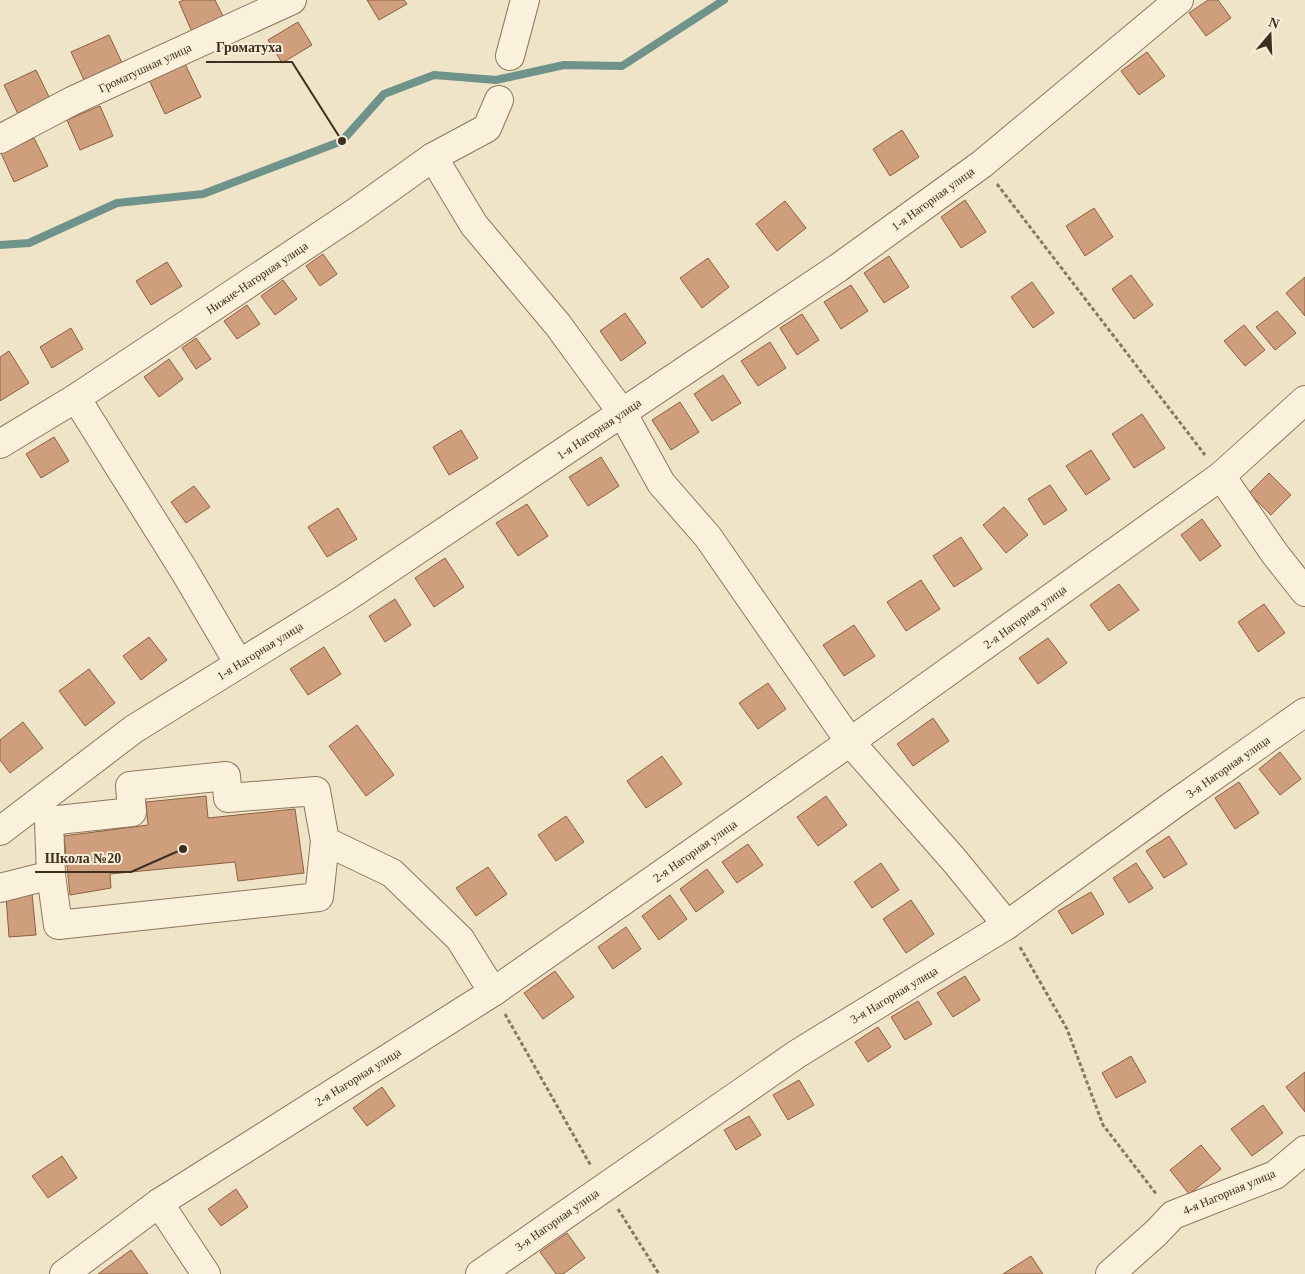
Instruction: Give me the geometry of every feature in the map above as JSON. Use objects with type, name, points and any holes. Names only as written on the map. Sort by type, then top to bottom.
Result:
[{"type":"street","name":"Громатушная улица","points":[[0,139],[72,101],[292,0]]},
{"type":"street","points":[[510,56],[525,0]]},
{"type":"street","name":"1-я Нагорная улица","points":[[0,831],[134,729],[344,599],[623,414],[838,268],[982,164],[1179,0]]},
{"type":"street","name":"Нижне-Нагорная улица","points":[[0,444],[76,398],[356,212],[433,157],[487,128],[499,100]]},
{"type":"street","points":[[433,157],[474,225],[558,325],[623,414],[661,483],[708,537],[850,742],[954,860],[1007,926]]},
{"type":"street","points":[[76,398],[239,664]]},
{"type":"street","name":"2-я Нагорная улица","points":[[64,1274],[159,1203],[493,992],[850,742],[1221,476],[1305,400]]},
{"type":"street","points":[[1221,476],[1275,554],[1305,592]]},
{"type":"street","name":"3-я Нагорная улица","points":[[480,1274],[797,1054],[1007,926],[1305,712]]},
{"type":"street","points":[[226,776],[228,798],[316,791],[325,841],[319,897],[58,925],[51,875],[48,821],[132,812],[130,786],[226,776]]},
{"type":"street","points":[[325,841],[392,872],[460,939],[493,992]]},
{"type":"street","points":[[0,888],[51,875]]},
{"type":"street","name":"4-я Нагорная улица","points":[[1110,1274],[1156,1233],[1173,1215],[1274,1175],[1305,1150]]},
{"type":"street","points":[[159,1203],[206,1274]]},
{"type":"path","points":[[982,164],[1221,476]]},
{"type":"path","points":[[1007,926],[1067,1029],[1103,1125],[1173,1215]]},
{"type":"path","points":[[493,992],[603,1187],[659,1274]]},
{"type":"building","points":[[184,0],[215,0],[224,18],[192,32],[179,2]]},
{"type":"building","points":[[367,0],[404,0],[407,4],[379,20]]},
{"type":"building","points":[[1208,0],[1218,0],[1231,18],[1206,36],[1189,13]]},
{"type":"building","points":[[298,22],[312,45],[282,63],[268,40]]},
{"type":"building","points":[[109,35],[123,65],[85,82],[71,52]]},
{"type":"building","points":[[1147,52],[1165,76],[1139,95],[1121,71]]},
{"type":"building","points":[[185,64],[201,97],[165,114],[149,80]]},
{"type":"building","points":[[36,70],[50,99],[18,114],[4,85]]},
{"type":"building","points":[[100,106],[113,136],[80,150],[67,120]]},
{"type":"building","points":[[902,130],[919,157],[890,176],[873,149]]},
{"type":"building","points":[[34,138],[48,166],[14,182],[1,153]]},
{"type":"building","points":[[965,200],[986,232],[961,248],[941,217]]},
{"type":"building","points":[[785,201],[806,228],[777,251],[756,224]]},
{"type":"building","points":[[1094,208],[1113,237],[1085,256],[1066,226]]},
{"type":"building","points":[[323,254],[337,274],[320,286],[306,266]]},
{"type":"building","points":[[889,256],[909,287],[884,303],[864,273]]},
{"type":"building","points":[[708,258],[729,287],[702,308],[680,278]]},
{"type":"building","points":[[167,262],[182,286],[151,305],[136,281]]},
{"type":"building","points":[[1131,275],[1153,305],[1134,319],[1112,289]]},
{"type":"building","points":[[1305,277],[1305,316],[1286,293]]},
{"type":"building","points":[[283,280],[297,299],[275,315],[261,296]]},
{"type":"building","points":[[1032,282],[1054,313],[1033,328],[1011,297]]},
{"type":"building","points":[[851,285],[868,311],[841,329],[824,302]]},
{"type":"building","points":[[247,305],[260,324],[237,339],[224,321]]},
{"type":"building","points":[[1277,311],[1296,333],[1275,350],[1256,327]]},
{"type":"building","points":[[625,313],[646,343],[621,361],[600,331]]},
{"type":"building","points":[[802,314],[819,340],[797,355],[780,328]]},
{"type":"building","points":[[1244,325],[1265,350],[1245,366],[1224,341]]},
{"type":"building","points":[[71,328],[83,349],[52,368],[40,347]]},
{"type":"building","points":[[196,338],[211,359],[196,369],[182,348]]},
{"type":"building","points":[[770,342],[786,368],[758,386],[741,361]]},
{"type":"building","points":[[9,351],[29,383],[0,401],[0,357]]},
{"type":"building","points":[[169,359],[183,379],[159,397],[144,377]]},
{"type":"building","points":[[723,375],[741,403],[712,421],[694,394]]},
{"type":"building","points":[[680,402],[699,432],[671,450],[652,420]]},
{"type":"building","points":[[1142,414],[1165,448],[1134,468],[1112,434]]},
{"type":"building","points":[[461,430],[478,458],[449,475],[433,447]]},
{"type":"building","points":[[54,437],[69,461],[41,478],[26,454]]},
{"type":"building","points":[[1091,450],[1110,479],[1086,495],[1066,466]]},
{"type":"building","points":[[601,457],[619,486],[588,506],[569,477]]},
{"type":"building","points":[[1269,473],[1291,495],[1271,515],[1249,493]]},
{"type":"building","points":[[1050,485],[1067,510],[1044,525],[1028,499]]},
{"type":"building","points":[[194,486],[210,507],[186,523],[171,502]]},
{"type":"building","points":[[527,504],[548,536],[518,556],[496,523]]},
{"type":"building","points":[[1004,507],[1028,535],[1006,553],[983,525]]},
{"type":"building","points":[[338,508],[357,539],[327,557],[308,527]]},
{"type":"building","points":[[1202,519],[1221,546],[1200,561],[1181,535]]},
{"type":"building","points":[[961,537],[982,569],[954,587],[933,556]]},
{"type":"building","points":[[445,558],[464,587],[434,607],[415,578]]},
{"type":"building","points":[[921,580],[940,609],[906,631],[887,602]]},
{"type":"building","points":[[1119,584],[1139,610],[1109,631],[1090,605]]},
{"type":"building","points":[[395,599],[411,625],[385,642],[369,616]]},
{"type":"building","points":[[1264,604],[1285,633],[1258,652],[1238,622]]},
{"type":"building","points":[[854,625],[875,656],[844,676],[823,645]]},
{"type":"building","points":[[149,637],[167,660],[141,680],[123,656]]},
{"type":"building","points":[[1048,638],[1067,663],[1038,684],[1019,658]]},
{"type":"building","points":[[324,647],[341,674],[308,695],[290,669]]},
{"type":"building","points":[[89,669],[115,703],[85,726],[59,691]]},
{"type":"building","points":[[768,683],[786,709],[758,729],[739,703]]},
{"type":"building","points":[[933,718],[949,741],[913,766],[897,744]]},
{"type":"building","points":[[23,722],[43,748],[10,773],[0,760],[0,740]]},
{"type":"building","points":[[357,725],[394,775],[366,796],[329,746]]},
{"type":"building","points":[[1280,752],[1301,779],[1280,795],[1259,769]]},
{"type":"building","points":[[662,756],[682,784],[646,808],[627,781]]},
{"type":"building","points":[[1239,782],[1259,813],[1235,829],[1215,798]]},
{"type":"building","points":[[206,796],[208,818],[295,809],[304,873],[238,881],[235,862],[110,874],[111,888],[70,895],[64,836],[148,825],[146,802]]},
{"type":"building","points":[[826,796],[847,825],[818,846],[797,817]]},
{"type":"building","points":[[566,816],[584,842],[556,861],[538,835]]},
{"type":"building","points":[[1169,836],[1187,864],[1164,878],[1146,851]]},
{"type":"building","points":[[748,844],[763,865],[737,883],[722,862]]},
{"type":"building","points":[[881,863],[899,890],[872,908],[854,882]]},
{"type":"building","points":[[1136,863],[1153,888],[1129,903],[1113,878]]},
{"type":"building","points":[[488,867],[507,894],[476,916],[456,888]]},
{"type":"building","points":[[707,869],[724,892],[696,912],[680,889]]},
{"type":"building","points":[[1091,892],[1104,914],[1072,934],[1058,911]]},
{"type":"building","points":[[32,893],[36,935],[9,937],[6,896]]},
{"type":"building","points":[[670,895],[687,919],[659,940],[642,916]]},
{"type":"building","points":[[911,900],[934,934],[906,953],[883,919]]},
{"type":"building","points":[[626,927],[641,949],[613,969],[598,947]]},
{"type":"building","points":[[555,971],[574,997],[543,1019],[524,993]]},
{"type":"building","points":[[965,976],[980,1000],[953,1017],[937,993]]},
{"type":"building","points":[[918,1001],[932,1024],[905,1040],[891,1017]]},
{"type":"building","points":[[878,1027],[891,1047],[868,1062],[855,1042]]},
{"type":"building","points":[[1131,1056],[1146,1082],[1116,1098],[1102,1073]]},
{"type":"building","points":[[1305,1072],[1305,1112],[1286,1087]]},
{"type":"building","points":[[799,1080],[814,1105],[788,1120],[773,1095]]},
{"type":"building","points":[[382,1087],[395,1106],[367,1126],[353,1108]]},
{"type":"building","points":[[1263,1105],[1283,1133],[1252,1156],[1231,1129]]},
{"type":"building","points":[[749,1116],[761,1135],[736,1150],[724,1130]]},
{"type":"building","points":[[1201,1145],[1221,1169],[1189,1194],[1170,1170]]},
{"type":"building","points":[[62,1156],[77,1178],[48,1198],[32,1176]]},
{"type":"building","points":[[236,1189],[248,1207],[221,1226],[208,1209]]},
{"type":"building","points":[[567,1233],[585,1258],[563,1274],[556,1274],[540,1252]]},
{"type":"building","points":[[131,1250],[148,1274],[98,1274]]},
{"type":"building","points":[[1031,1256],[1043,1274],[1003,1274]]},
{"type":"waterway","points":[[0,245],[29,243],[117,203],[203,194],[342,141],[384,94],[434,75],[496,80],[564,65],[622,66],[724,0]]},
{"type":"place","name":"Громатуха","points":[[342,141]]},
{"type":"place","name":"Школа №20","points":[[183,849]]}]
